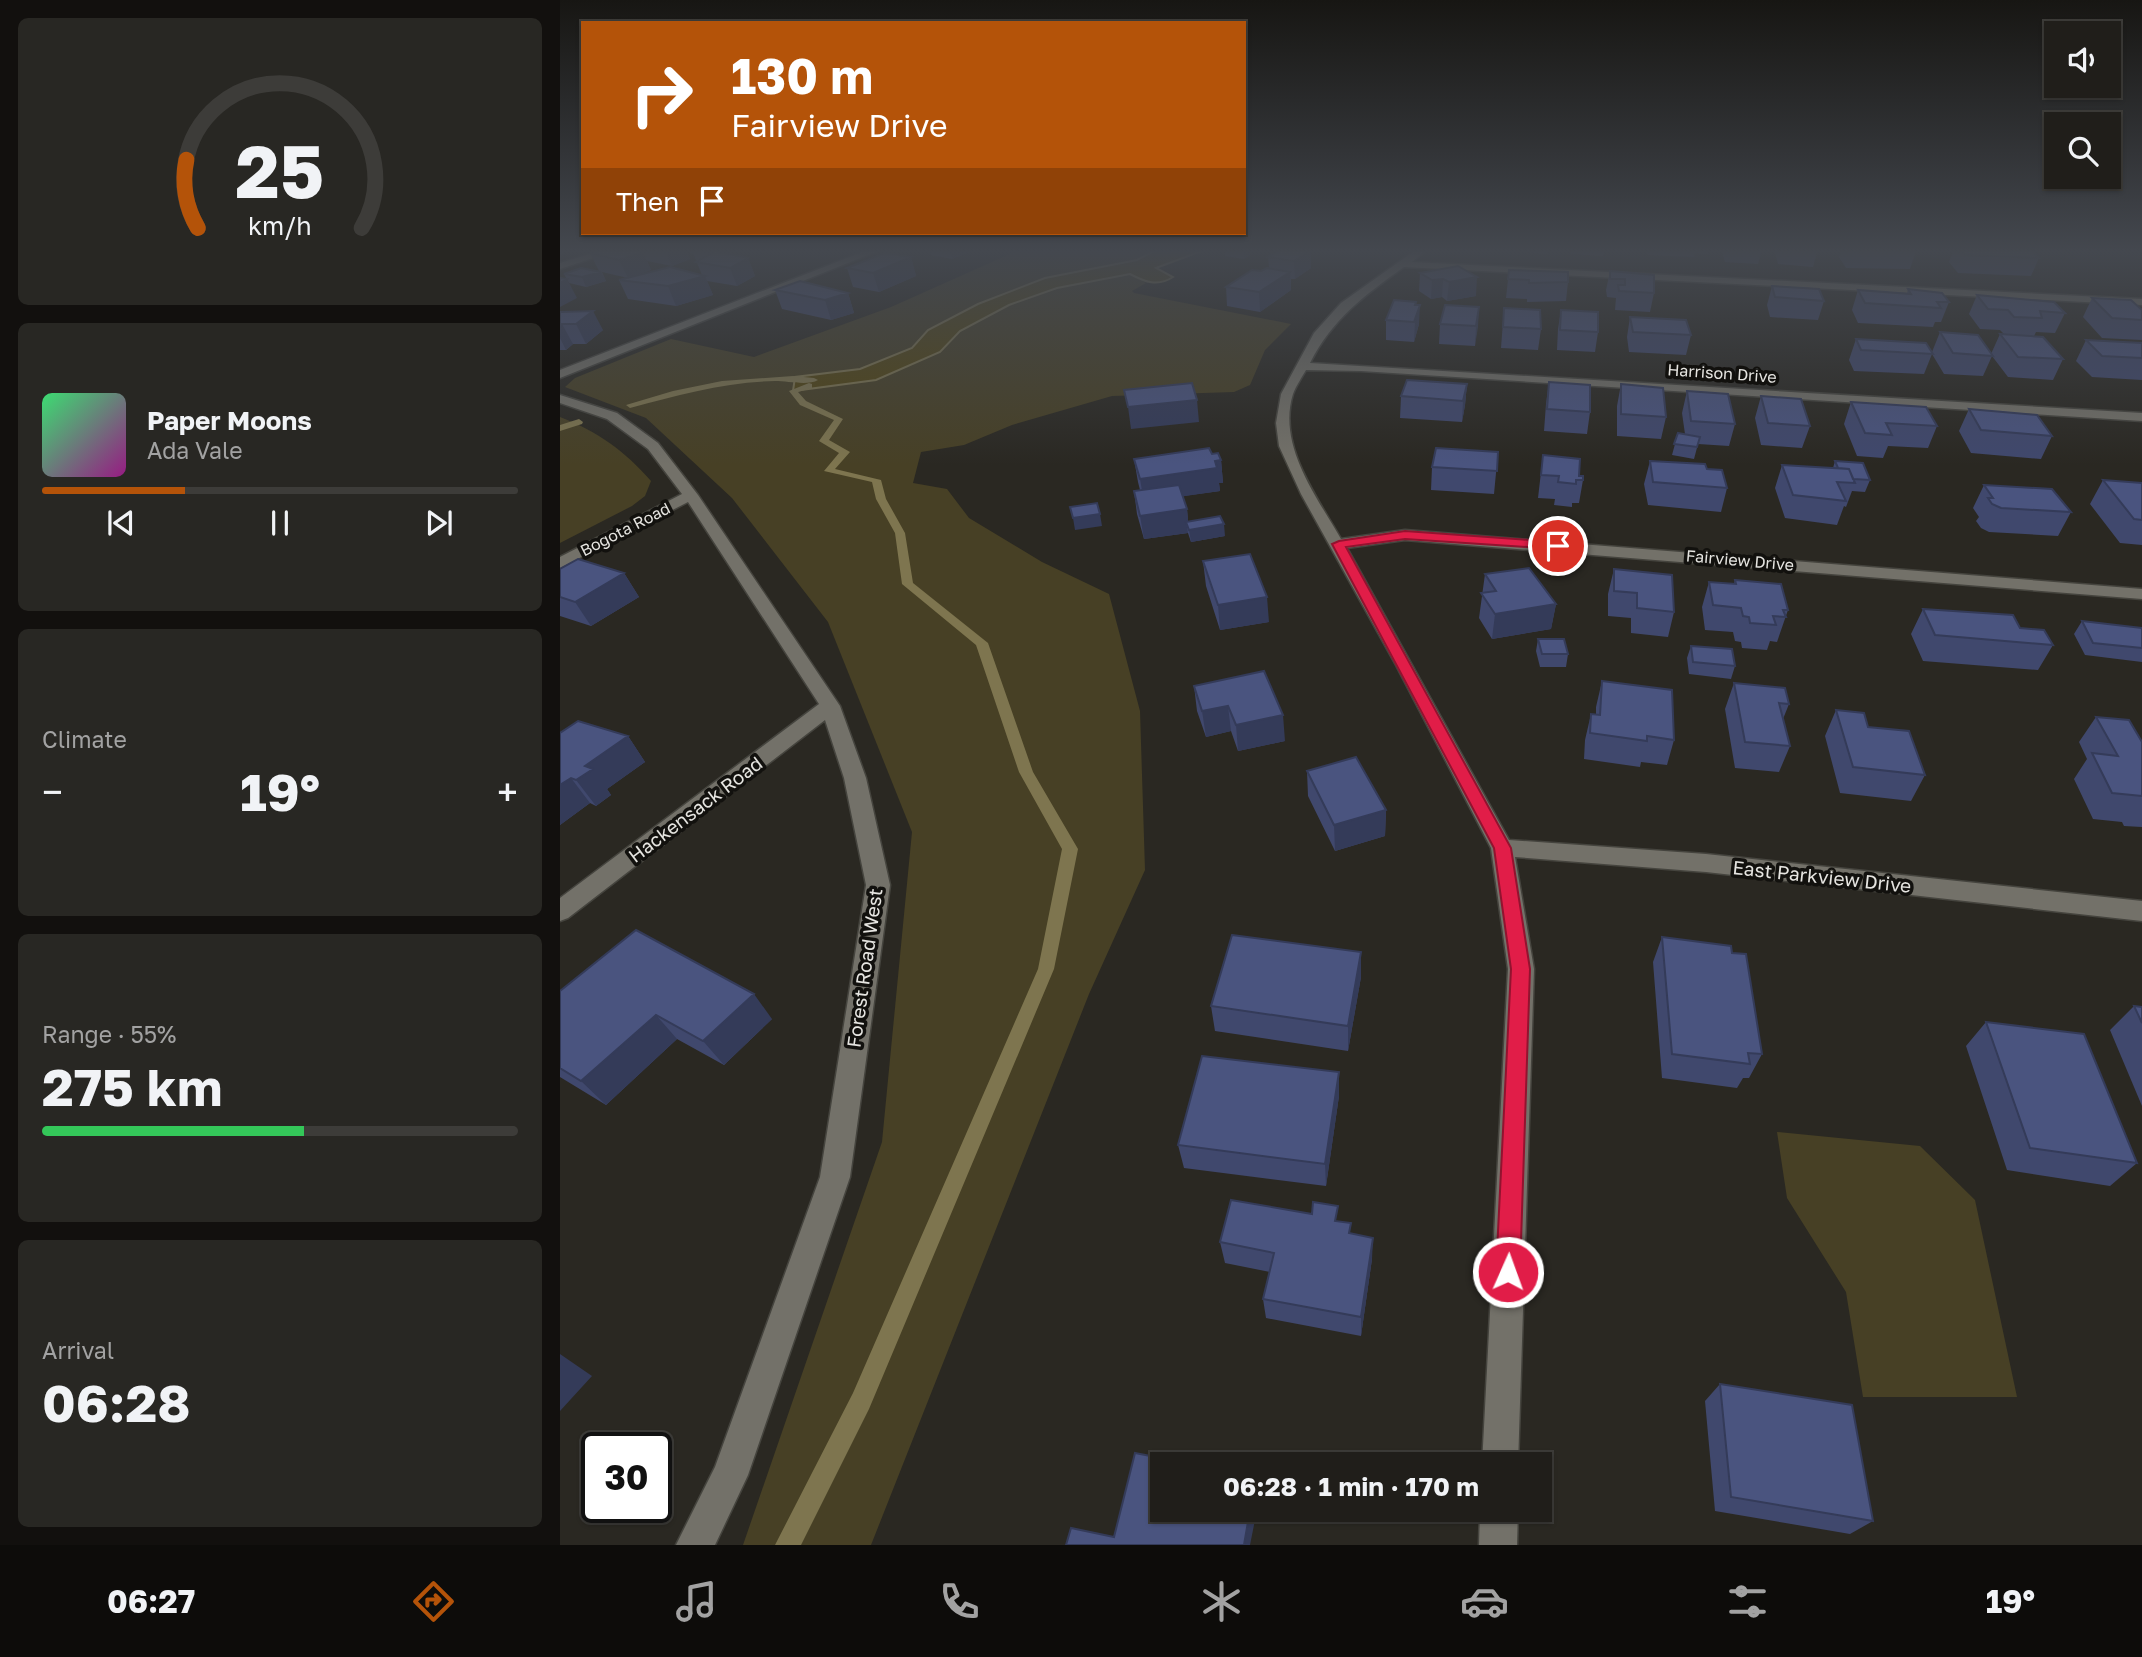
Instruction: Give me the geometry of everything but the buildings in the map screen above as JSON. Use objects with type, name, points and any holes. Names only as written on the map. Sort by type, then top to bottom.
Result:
[{"type":"street","points":[[560,374],[695,321]]},
{"type":"street","points":[[1331,321],[1318,335],[1287,394],[1283,422],[1286,446],[1308,494],[1339,544],[1502,848],[1521,969],[1501,1452]]},
{"type":"street","name":"Harrison Drive","points":[[1300,366],[1360,367],[2142,416]]},
{"type":"street","name":"Forest Road West","points":[[560,399],[612,416],[653,446],[691,495],[830,706],[855,778],[878,885],[835,1177],[730,1475],[695,1545]]},
{"type":"street","name":"Bogota Road","points":[[560,563],[691,495]]},
{"type":"street","name":"Fairview Drive","points":[[1339,544],[1405,535],[2142,594]]},
{"type":"street","name":"Hackensack Road","points":[[560,911],[830,706]]},
{"type":"street","name":"East Parkview Drive","points":[[1502,848],[1706,863],[2142,911]]},
{"type":"street","points":[[1498,1545],[1499,1522]]},
{"type":"shaded area","points":[[852,321],[948,321],[928,330],[912,348],[860,369],[795,377],[793,391],[940,352],[960,331],[979,321],[1276,321],[1291,324],[1265,350],[1250,385],[1234,392],[1112,396],[1012,425],[964,445],[921,452],[913,483],[947,489],[969,518],[1042,562],[1109,594],[1140,711],[1145,870],[1089,994],[871,1545],[743,1545],[882,1142],[912,832],[828,622],[732,498],[646,418],[565,387],[575,378],[671,339],[754,357]]},
{"type":"shaded area","points":[[945,321],[979,321],[960,331],[940,352],[876,380],[793,391],[795,377],[860,369],[912,348],[928,330]]},
{"type":"shaded area","points":[[560,417],[610,443],[651,481],[645,496],[632,506],[560,543]]},
{"type":"shaded area","points":[[1777,1132],[1920,1146],[1975,1200],[2017,1397],[1863,1397],[1846,1292],[1787,1198]]},
{"type":"waterway","points":[[630,405],[673,393],[722,384],[770,379],[814,380]]},
{"type":"waterway","points":[[788,1545],[861,1401],[1046,969],[1070,849],[1026,772],[982,643],[908,584],[900,533],[881,499],[876,480],[829,471],[845,452],[824,441],[839,419],[803,403],[793,391],[809,386]]},
{"type":"waterway","points":[[560,428],[579,422]]},
{"type":"route","points":[[1508,1272],[1521,969],[1502,848],[1339,544],[1405,535],[1558,546]]}]
